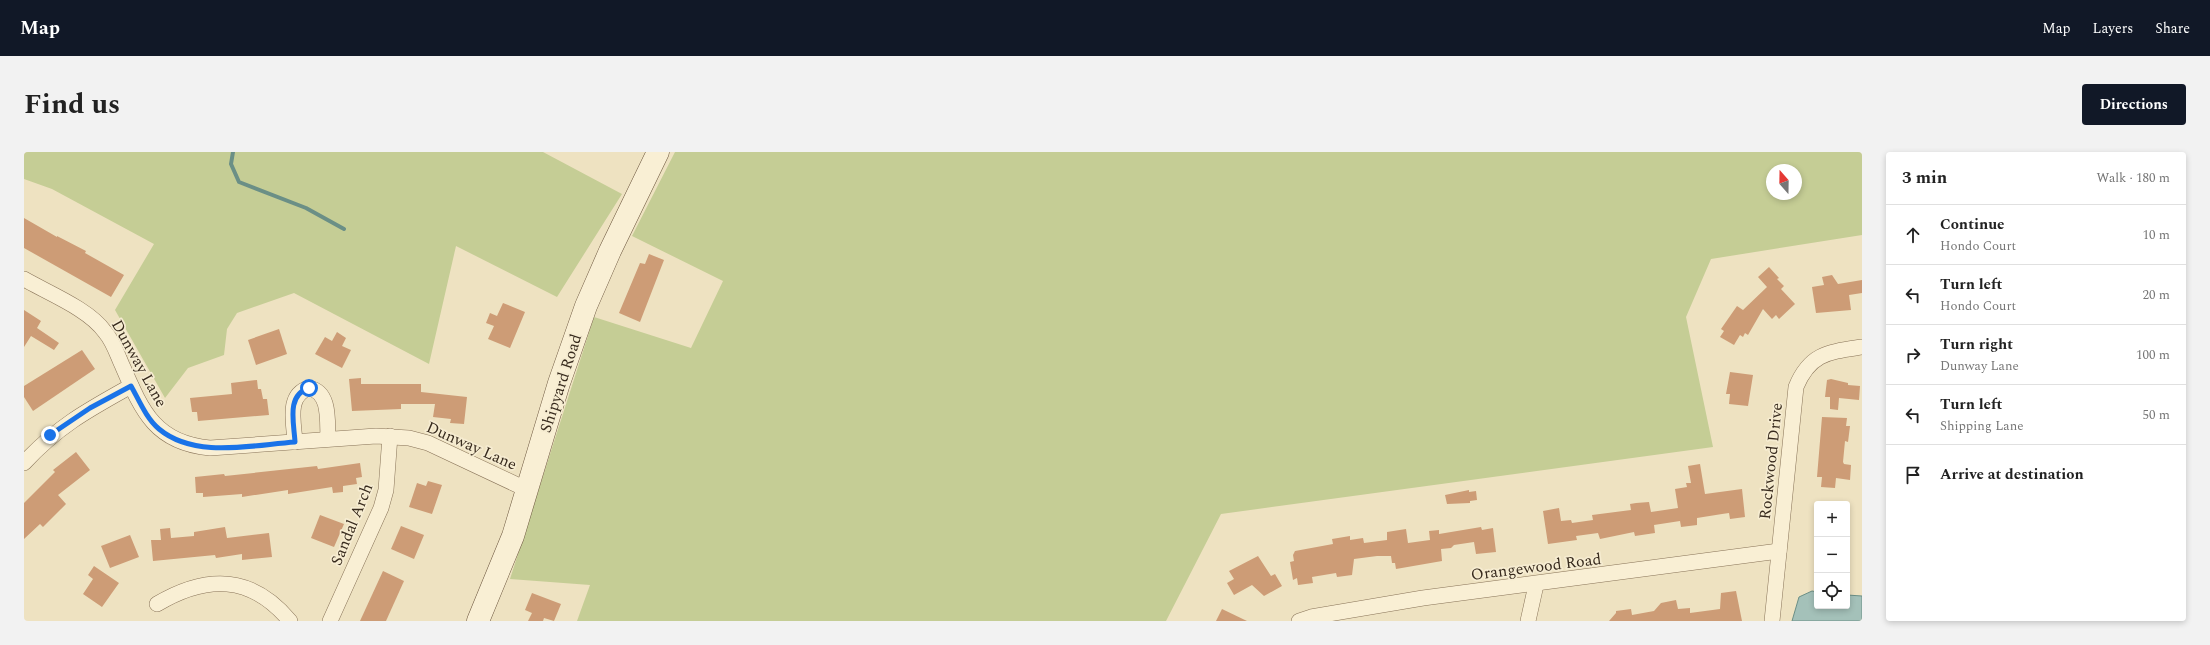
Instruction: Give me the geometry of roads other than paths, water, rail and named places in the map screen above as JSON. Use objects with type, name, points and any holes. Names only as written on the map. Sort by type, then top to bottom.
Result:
[{"type":"street","name":"Shipyard Road","points":[[478,621],[510,544],[528,490],[559,383],[584,314],[610,251],[658,152]]},
{"type":"street","name":"Dunway Lane","points":[[24,278],[96,322],[106,332],[145,412],[158,428],[173,440],[193,447],[210,448],[328,439],[390,436],[410,438],[428,443],[528,490]]},
{"type":"street","name":"Rockwood Drive","points":[[1772,621],[1796,387],[1805,370],[1821,355],[1862,347]]},
{"type":"street","points":[[24,463],[50,435],[131,386]]},
{"type":"street","points":[[295,442],[294,401],[298,394],[309,388],[321,393],[324,400],[328,439]]},
{"type":"street","name":"Sandal Arch","points":[[330,621],[384,496],[388,472],[390,436]]},
{"type":"street","name":"Orangewood Road","points":[[1299,621],[1311,617],[1423,598],[1536,585],[1779,551]]},
{"type":"street","points":[[157,604],[178,592],[193,587],[211,584],[229,584],[247,589],[267,599],[290,621]]},
{"type":"street","points":[[1528,621],[1536,585]]},
{"type":"water","points":[[1814,591],[1814,609],[1850,609],[1850,595],[1862,596],[1862,621],[1792,621],[1799,597]]},
{"type":"waterway","points":[[233,152],[231,164],[239,182],[306,208],[344,229]]}]
